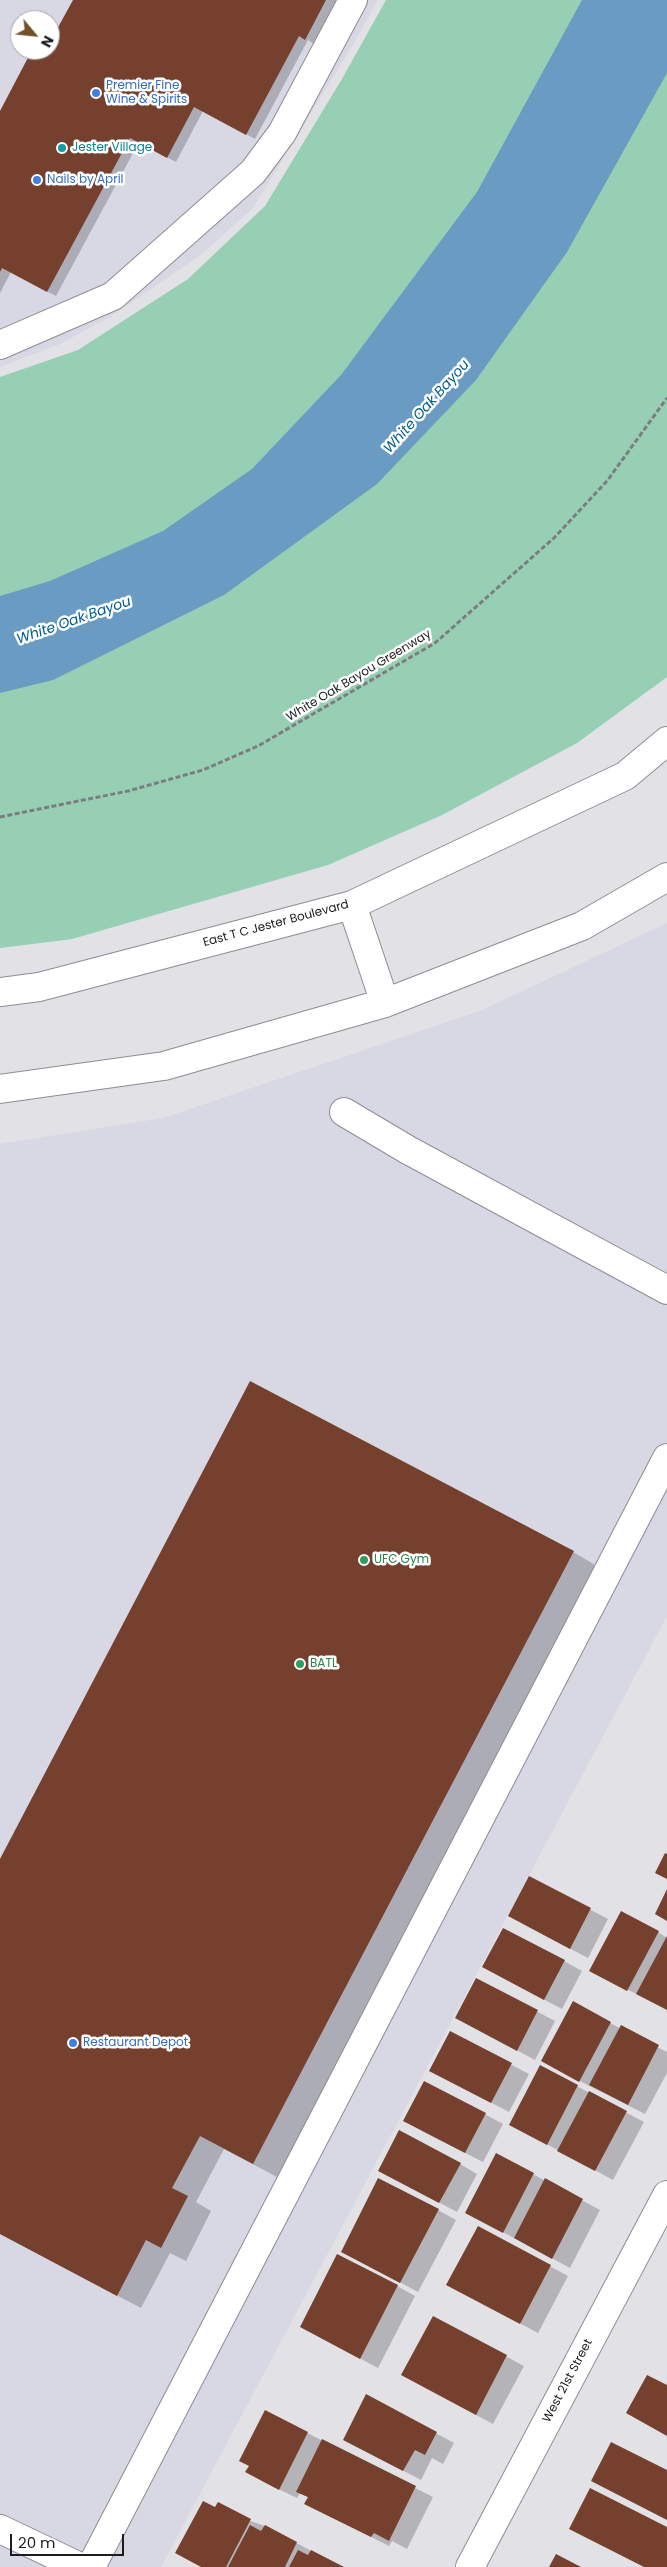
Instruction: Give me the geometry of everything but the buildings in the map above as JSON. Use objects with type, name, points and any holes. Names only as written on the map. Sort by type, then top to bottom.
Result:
[{"type":"street","points":[[0,346],[113,296],[253,172],[282,133],[353,0]]},
{"type":"street","name":"East T C Jester Boulevard","points":[[0,992],[39,987],[352,905],[625,776],[667,742]]},
{"type":"street","points":[[0,1089],[164,1066],[385,1003],[582,926],[667,877]]},
{"type":"street","points":[[352,905],[385,1003]]},
{"type":"street","points":[[344,1112],[408,1150],[667,1290]]},
{"type":"street","points":[[92,2567],[667,1458]]},
{"type":"street","name":"West 21st Street","points":[[470,2567],[667,2194]]},
{"type":"street","points":[[0,2529],[80,2567]]},
{"type":"path","name":"White Oak Bayou Greenway","points":[[0,817],[128,791],[203,770],[258,746],[435,643],[554,538],[607,481],[667,398]]},
{"type":"shaded area","points":[[0,0],[378,0],[357,38],[253,208],[201,255],[110,317],[60,344],[0,367]]},
{"type":"shaded area","points":[[667,923],[667,1616],[161,2567],[0,2567],[0,1144],[163,1118],[480,1011]]},
{"type":"green space","points":[[386,0],[667,0],[667,677],[577,743],[442,815],[328,865],[72,939],[0,948],[0,377],[78,350],[188,279],[265,206],[342,79]]},
{"type":"water","name":"White Oak Bayou","points":[[582,0],[667,0],[667,73],[567,252],[476,380],[377,484],[224,595],[53,680],[0,693],[0,596],[50,581],[163,531],[252,469],[341,375],[477,192]]},
{"type":"place","name":"Premier Fine Wine & Spirits","points":[[96,93]]},
{"type":"place","name":"Jester Village","points":[[62,148]]},
{"type":"place","name":"Nails by April","points":[[37,180]]},
{"type":"place","name":"UFC Gym","points":[[364,1560]]},
{"type":"place","name":"BATL","points":[[300,1664]]},
{"type":"place","name":"Restaurant Depot","points":[[73,2043]]}]
